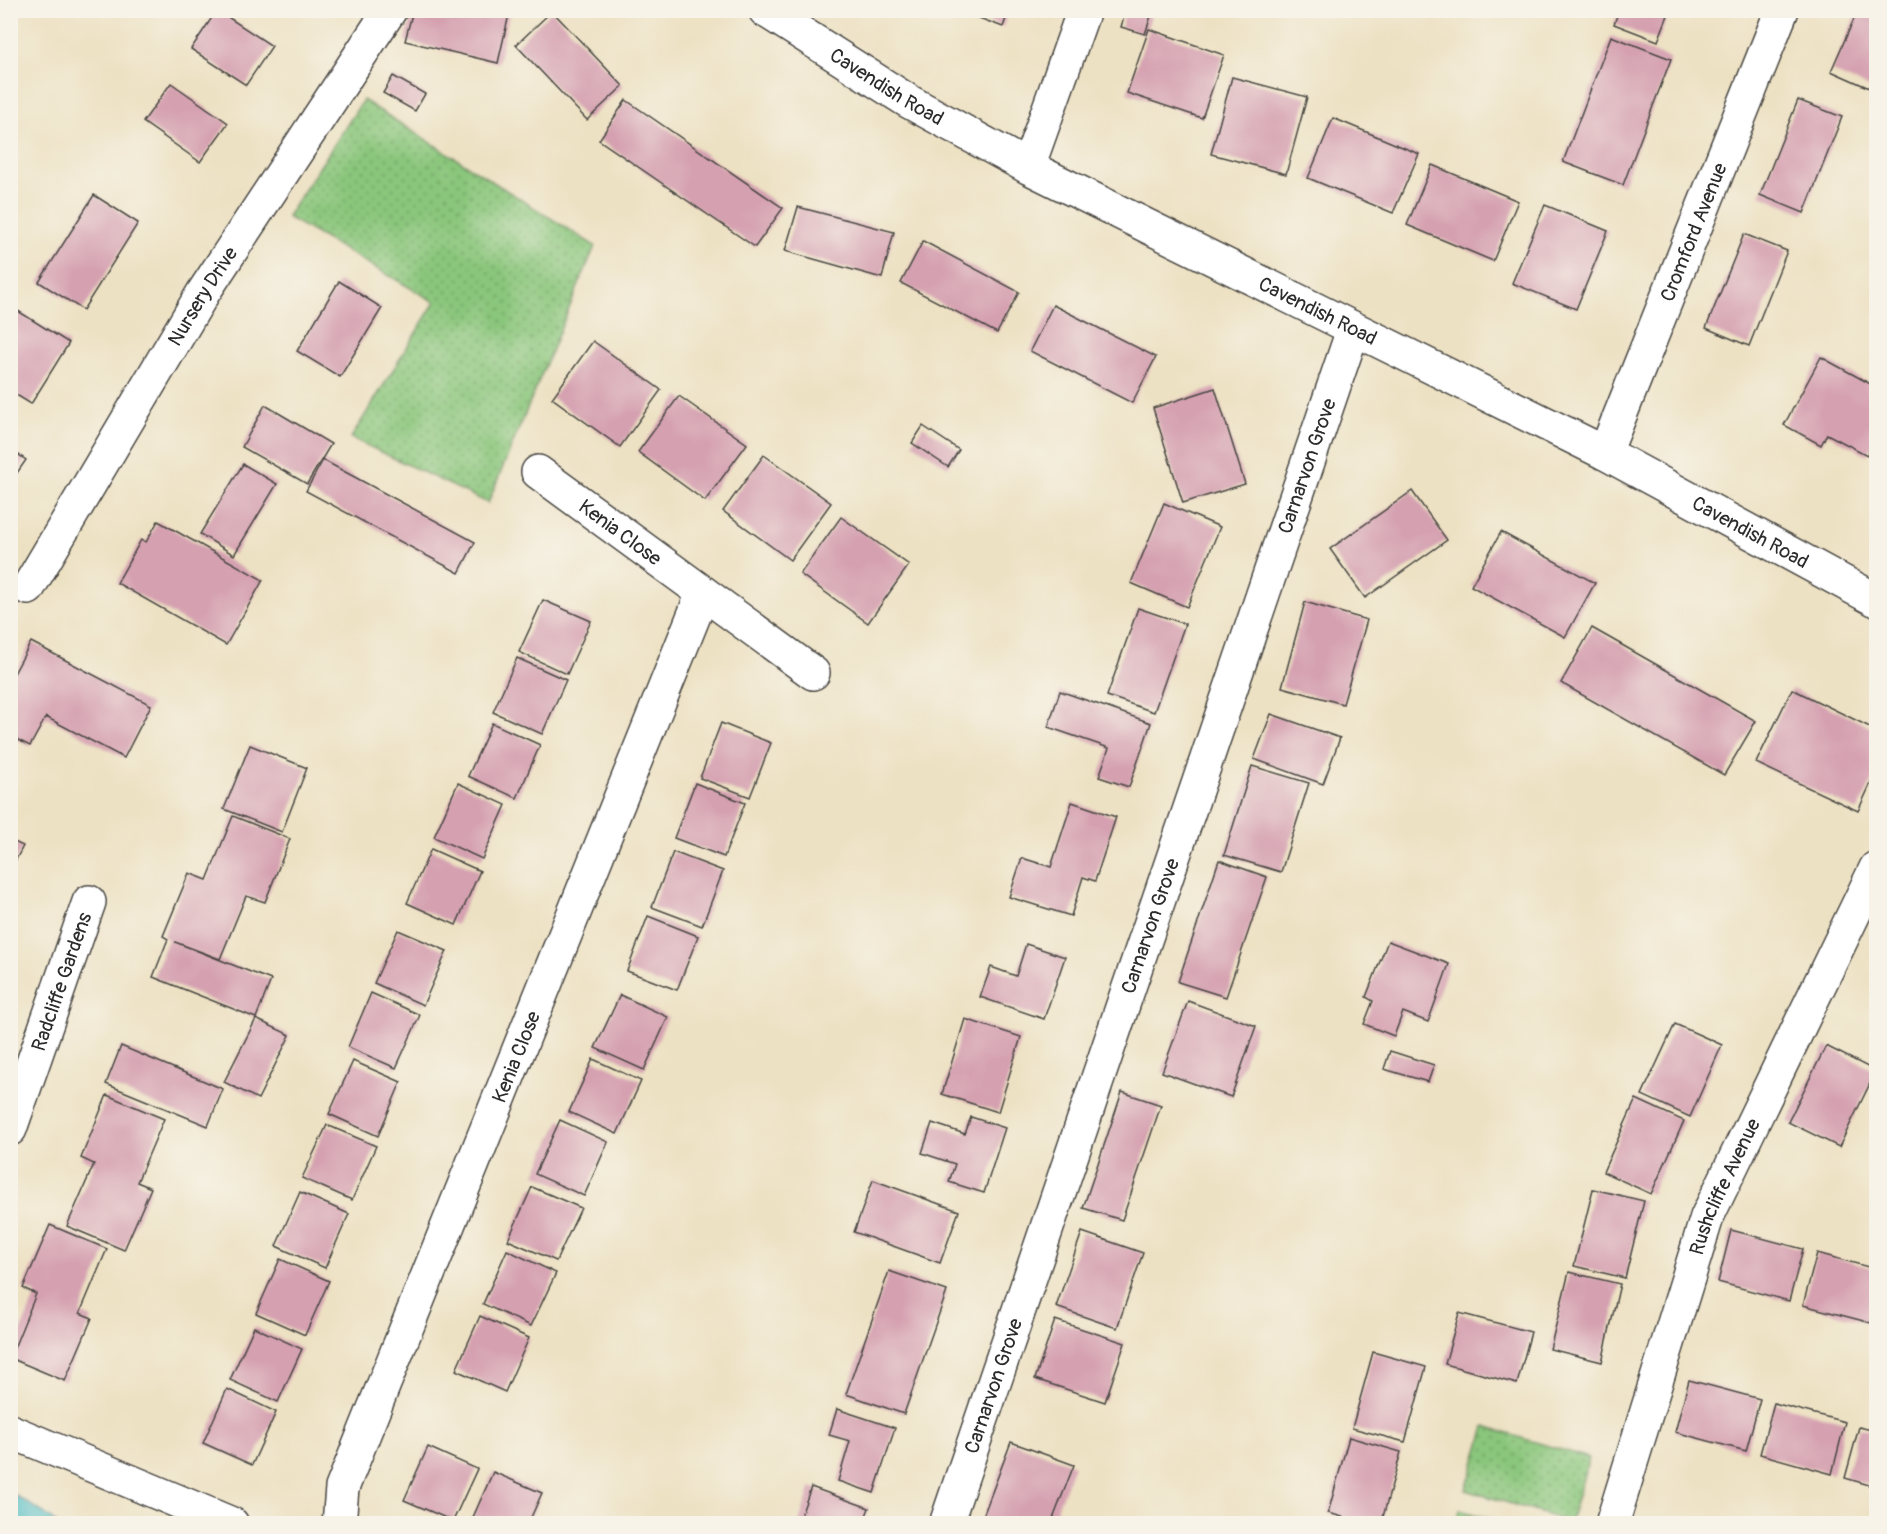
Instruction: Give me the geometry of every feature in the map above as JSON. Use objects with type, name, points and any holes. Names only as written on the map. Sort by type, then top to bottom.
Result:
[{"type":"street","name":"Nursery Drive","points":[[28,588],[202,293],[390,10]]},
{"type":"street","name":"Cavendish Road","points":[[765,10],[908,101],[1028,167],[1605,453],[1876,600]]},
{"type":"street","points":[[1028,167],[1084,10]]},
{"type":"street","name":"Cromford Avenue","points":[[1605,453],[1782,10]]},
{"type":"street","name":"Carnarvon Grove","points":[[946,1524],[1353,330]]},
{"type":"street","name":"Kenia Close","points":[[538,472],[813,674]]},
{"type":"street","name":"Kenia Close","points":[[339,1524],[342,1488],[703,593]]},
{"type":"street","name":"Rushcliffe Avenue","points":[[1612,1524],[1707,1217],[1876,868]]},
{"type":"street","name":"Radcliffe Gardens","points":[[10,1129],[89,902]]},
{"type":"street","points":[[10,1431],[232,1524]]},
{"type":"green space","points":[[363,100],[595,246],[488,503],[351,438],[435,302],[287,217]]},
{"type":"green space","points":[[1485,1427],[1589,1458],[1570,1522],[1466,1490]]},
{"type":"green space","points":[[1460,1510],[1505,1523],[1456,1523]]},
{"type":"water","points":[[11,1493],[44,1513],[56,1523],[11,1523]]},
{"type":"building","points":[[217,10],[272,46],[246,85],[191,49]]},
{"type":"building","points":[[413,10],[510,10],[498,63],[405,41]]},
{"type":"building","points":[[958,10],[1009,10],[1003,27]]},
{"type":"building","points":[[1126,10],[1153,10],[1145,34],[1121,27]]},
{"type":"building","points":[[1619,10],[1670,10],[1658,41],[1614,24]]},
{"type":"building","points":[[1858,10],[1876,10],[1876,91],[1831,71]]},
{"type":"building","points":[[552,11],[623,86],[587,120],[516,45]]},
{"type":"building","points":[[1149,29],[1224,55],[1202,118],[1127,93]]},
{"type":"building","points":[[1611,36],[1671,59],[1623,185],[1563,162]]},
{"type":"building","points":[[393,76],[425,94],[415,111],[383,93]]},
{"type":"building","points":[[1232,77],[1307,97],[1286,174],[1211,154]]},
{"type":"building","points":[[171,83],[228,123],[200,162],[143,122]]},
{"type":"building","points":[[626,100],[783,208],[755,247],[599,140]]},
{"type":"building","points":[[1798,100],[1842,117],[1804,213],[1760,195]]},
{"type":"building","points":[[1333,118],[1419,154],[1393,213],[1308,178]]},
{"type":"building","points":[[1432,165],[1518,201],[1493,261],[1407,225]]},
{"type":"building","points":[[94,195],[138,223],[83,310],[39,282]]},
{"type":"building","points":[[1545,205],[1608,231],[1576,309],[1512,283]]},
{"type":"building","points":[[798,207],[894,232],[882,278],[785,251]]},
{"type":"building","points":[[1744,234],[1787,251],[1749,346],[1706,328]]},
{"type":"building","points":[[923,241],[1019,292],[997,333],[901,283]]},
{"type":"building","points":[[339,281],[382,308],[340,377],[297,351]]},
{"type":"building","points":[[1053,305],[1156,357],[1132,403],[1030,351]]},
{"type":"building","points":[[10,306],[69,343],[31,404],[10,391]]},
{"type":"building","points":[[593,341],[661,390],[620,447],[552,398]]},
{"type":"building","points":[[1821,357],[1876,387],[1876,436],[1867,455],[1827,434],[1821,445],[1784,425]]},
{"type":"building","points":[[1215,388],[1245,484],[1183,503],[1153,408]]},
{"type":"building","points":[[679,396],[747,444],[705,501],[638,452]]},
{"type":"building","points":[[265,405],[331,444],[307,484],[242,447]]},
{"type":"building","points":[[923,426],[959,450],[948,467],[912,443]]},
{"type":"building","points":[[10,449],[26,460],[10,483]]},
{"type":"building","points":[[764,455],[831,503],[790,560],[723,511]]},
{"type":"building","points":[[323,460],[475,542],[459,573],[306,491]]},
{"type":"building","points":[[243,464],[277,484],[234,555],[200,534]]},
{"type":"building","points":[[1412,491],[1447,540],[1365,598],[1330,549]]},
{"type":"building","points":[[1164,503],[1220,527],[1187,607],[1131,583]]},
{"type":"building","points":[[841,517],[909,565],[868,623],[800,574]]},
{"type":"building","points":[[158,521],[263,580],[226,645],[117,583],[141,540],[146,542]]},
{"type":"building","points":[[1501,532],[1595,583],[1565,637],[1471,586]]},
{"type":"building","points":[[543,600],[591,621],[567,674],[519,652]]},
{"type":"building","points":[[1305,602],[1367,620],[1343,704],[1282,687]]},
{"type":"building","points":[[1138,608],[1185,624],[1154,712],[1107,696]]},
{"type":"building","points":[[1592,628],[1756,721],[1724,775],[1561,683]]},
{"type":"building","points":[[31,642],[151,705],[124,758],[46,717],[30,746],[10,736],[10,681]]},
{"type":"building","points":[[517,658],[566,680],[542,734],[493,712]]},
{"type":"building","points":[[1792,689],[1876,730],[1876,772],[1858,811],[1756,763]]},
{"type":"building","points":[[1060,691],[1151,723],[1129,787],[1099,777],[1109,748],[1048,727]]},
{"type":"building","points":[[1271,714],[1340,738],[1323,784],[1254,759]]},
{"type":"building","points":[[492,723],[540,745],[517,798],[468,776]]},
{"type":"building","points":[[721,723],[771,743],[750,797],[700,778]]},
{"type":"building","points":[[250,745],[307,768],[282,832],[224,809]]},
{"type":"building","points":[[1252,766],[1309,783],[1281,872],[1224,855]]},
{"type":"building","points":[[458,783],[506,805],[482,859],[434,837]]},
{"type":"building","points":[[695,783],[745,803],[724,857],[674,838]]},
{"type":"building","points":[[1072,802],[1116,817],[1095,881],[1083,877],[1071,916],[1009,897],[1022,858],[1051,867]]},
{"type":"building","points":[[233,816],[290,839],[265,902],[246,896],[220,959],[175,942],[271,980],[256,1018],[153,977],[168,939],[163,936],[189,873],[207,880]]},
{"type":"building","points":[[10,840],[23,846],[10,871]]},
{"type":"building","points":[[431,849],[480,871],[456,925],[407,903]]},
{"type":"building","points":[[673,852],[723,871],[702,926],[652,907]]},
{"type":"building","points":[[1219,860],[1267,877],[1226,997],[1178,982]]},
{"type":"building","points":[[648,916],[698,936],[677,990],[627,971]]},
{"type":"building","points":[[398,930],[447,951],[423,1005],[374,983]]},
{"type":"building","points":[[1388,941],[1449,964],[1428,1022],[1403,1012],[1394,1036],[1364,1024],[1373,1001],[1366,997]]},
{"type":"building","points":[[1026,944],[1065,957],[1044,1019],[980,997],[991,967],[1016,976]]},
{"type":"building","points":[[371,993],[420,1015],[396,1068],[348,1047]]},
{"type":"building","points":[[620,995],[668,1017],[644,1070],[595,1048]]},
{"type":"building","points":[[1188,1001],[1256,1026],[1231,1097],[1162,1072]]},
{"type":"building","points":[[256,1019],[290,1035],[258,1099],[224,1082]]},
{"type":"building","points":[[965,1019],[1021,1037],[998,1112],[942,1094]]},
{"type":"building","points":[[1675,1024],[1722,1045],[1690,1117],[1642,1095]]},
{"type":"building","points":[[121,1046],[223,1089],[208,1126],[106,1084]]},
{"type":"building","points":[[1826,1046],[1876,1071],[1839,1147],[1788,1122]]},
{"type":"building","points":[[1390,1051],[1434,1065],[1428,1082],[1384,1069]]},
{"type":"building","points":[[593,1059],[641,1081],[617,1134],[569,1112]]},
{"type":"building","points":[[353,1061],[401,1082],[378,1136],[329,1114]]},
{"type":"building","points":[[1122,1092],[1161,1105],[1122,1220],[1083,1208]]},
{"type":"building","points":[[107,1095],[164,1119],[137,1182],[151,1188],[124,1250],[67,1226],[94,1164],[81,1158]]},
{"type":"building","points":[[1636,1099],[1684,1121],[1651,1194],[1603,1172]]},
{"type":"building","points":[[971,1117],[1005,1128],[984,1193],[949,1182],[955,1164],[922,1153],[932,1123],[965,1134]]},
{"type":"building","points":[[560,1120],[608,1142],[584,1196],[535,1174]]},
{"type":"building","points":[[327,1125],[376,1146],[352,1200],[302,1178]]},
{"type":"building","points":[[873,1180],[959,1211],[940,1263],[854,1232]]},
{"type":"building","points":[[532,1187],[581,1208],[556,1261],[508,1240]]},
{"type":"building","points":[[1593,1189],[1644,1201],[1625,1278],[1574,1266]]},
{"type":"building","points":[[300,1192],[349,1214],[325,1268],[276,1246]]},
{"type":"building","points":[[50,1225],[107,1249],[80,1313],[92,1318],[65,1381],[10,1358],[36,1294],[23,1288]]},
{"type":"building","points":[[1731,1230],[1803,1249],[1789,1301],[1718,1282]]},
{"type":"building","points":[[1082,1232],[1143,1253],[1117,1328],[1056,1307]]},
{"type":"building","points":[[507,1250],[556,1273],[531,1326],[483,1304]]},
{"type":"building","points":[[1817,1253],[1876,1269],[1875,1324],[1803,1305]]},
{"type":"building","points":[[280,1259],[329,1281],[305,1335],[256,1313]]},
{"type":"building","points":[[889,1271],[947,1291],[904,1414],[846,1394]]},
{"type":"building","points":[[1569,1272],[1620,1284],[1602,1362],[1550,1349]]},
{"type":"building","points":[[1459,1313],[1531,1332],[1517,1384],[1445,1364]]},
{"type":"building","points":[[480,1316],[529,1338],[505,1392],[456,1370]]},
{"type":"building","points":[[1055,1320],[1125,1343],[1105,1402],[1035,1379]]},
{"type":"building","points":[[254,1327],[302,1349],[278,1402],[230,1380]]},
{"type":"building","points":[[1373,1352],[1426,1367],[1405,1442],[1352,1428]]},
{"type":"building","points":[[1689,1380],[1760,1399],[1746,1451],[1675,1432]]},
{"type":"building","points":[[227,1389],[276,1412],[252,1465],[203,1443]]},
{"type":"building","points":[[1774,1403],[1845,1422],[1832,1474],[1760,1454]]},
{"type":"building","points":[[837,1409],[895,1428],[874,1493],[838,1481],[850,1441],[829,1435]]},
{"type":"building","points":[[1859,1427],[1876,1431],[1876,1487],[1845,1478]]},
{"type":"building","points":[[1349,1437],[1401,1452],[1381,1524],[1368,1524],[1328,1513]]},
{"type":"building","points":[[1011,1442],[1074,1465],[1051,1524],[980,1524]]},
{"type":"building","points":[[428,1447],[477,1469],[453,1521],[404,1500]]},
{"type":"building","points":[[493,1472],[542,1493],[528,1524],[470,1524]]},
{"type":"building","points":[[811,1487],[869,1508],[863,1524],[798,1524]]}]
